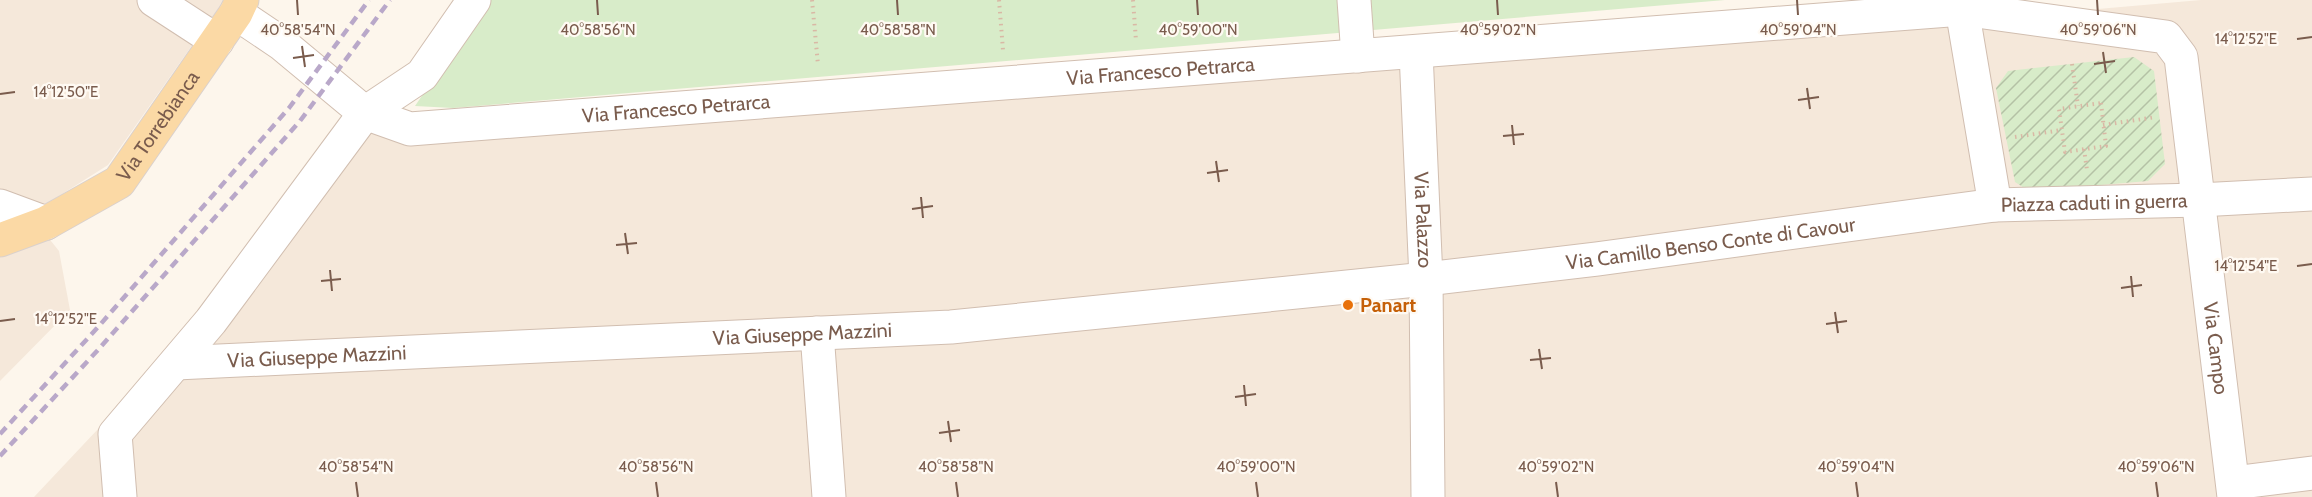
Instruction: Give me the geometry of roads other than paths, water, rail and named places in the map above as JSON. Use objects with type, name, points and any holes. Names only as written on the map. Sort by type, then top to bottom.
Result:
[{"type":"main road","name":"Via Torrebianca","points":[[0,240],[46,223],[119,182],[239,7]]},
{"type":"street","points":[[154,0],[217,41]]},
{"type":"street","points":[[120,497],[115,434],[211,321],[365,113],[422,75],[474,0]]},
{"type":"street","points":[[1354,0],[1358,56]]},
{"type":"street","points":[[239,7],[365,113]]},
{"type":"street","name":"Via Francesco Petrarca","points":[[365,113],[410,129],[1962,9]]},
{"type":"street","name":"Piazza caduti in guerra","points":[[1962,9],[2166,37],[2181,57],[2199,200],[1995,205],[1962,9]]},
{"type":"street","name":"Via Palazzo","points":[[1416,51],[1426,279],[1428,497]]},
{"type":"street","points":[[2199,200],[2312,194]]},
{"type":"street","name":"Via Campo","points":[[2199,200],[2233,490]]},
{"type":"street","name":"Via Camillo Benso Conte di Cavour","points":[[1426,279],[1597,259],[1995,205]]},
{"type":"street","points":[[0,206],[46,223]]},
{"type":"street","name":"Via Giuseppe Mazzini","points":[[176,363],[951,327],[1426,279]]},
{"type":"street","points":[[817,333],[829,497]]},
{"type":"street","points":[[2233,490],[2312,473]]},
{"type":"railway","points":[[0,434],[99,326],[289,108],[369,0]]},
{"type":"railway","points":[[0,456],[97,351],[300,121],[390,0]]},
{"type":"place","name":"Panart","points":[[1348,305]]}]
